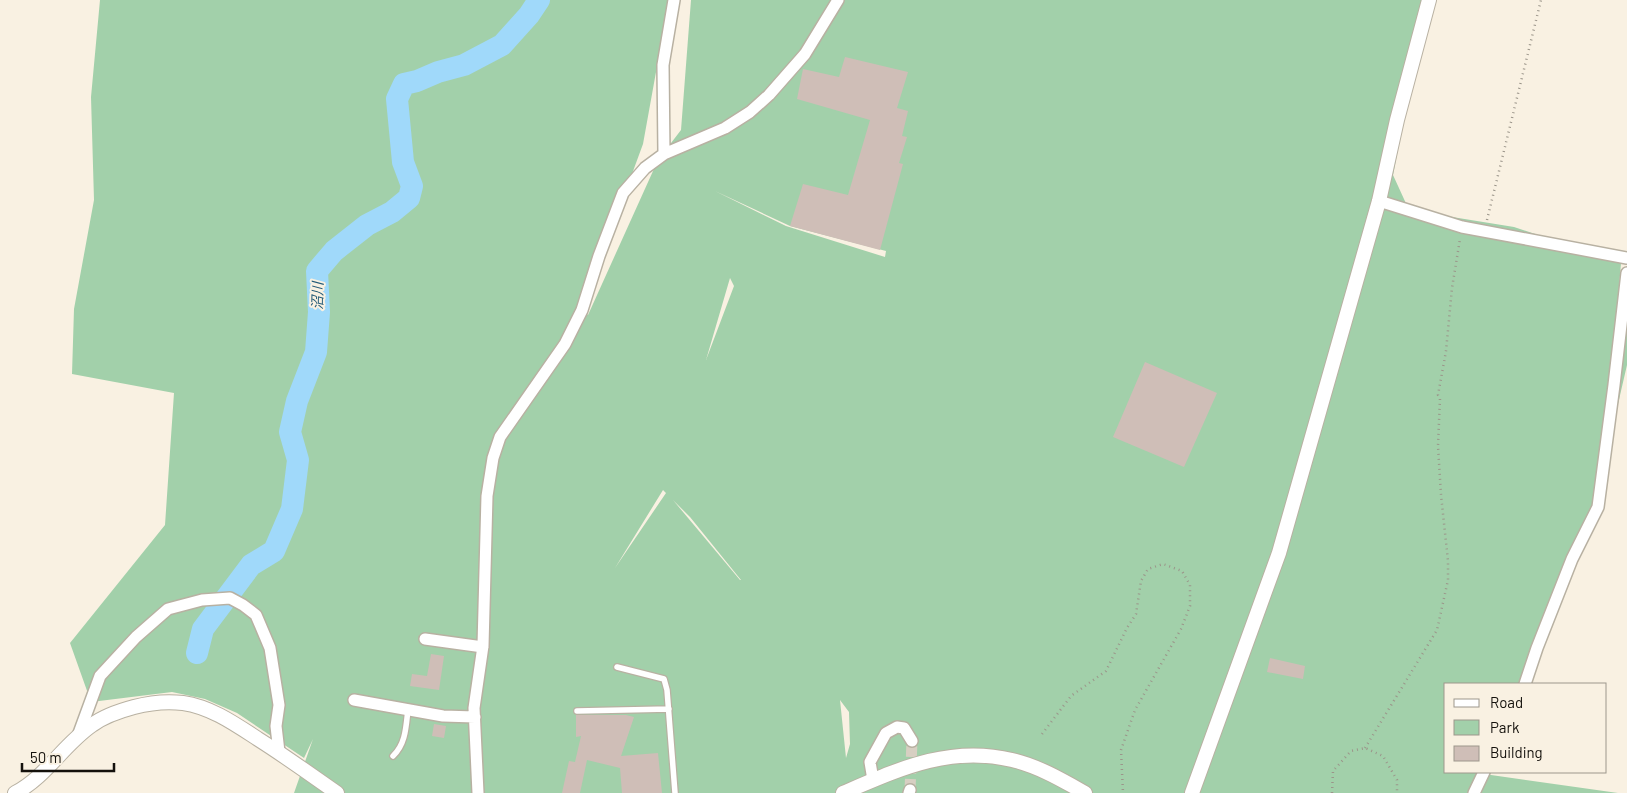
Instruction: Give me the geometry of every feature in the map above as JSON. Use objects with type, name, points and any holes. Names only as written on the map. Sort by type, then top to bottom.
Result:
[{"type":"street","points":[[664,154],[664,64],[674,0]]},
{"type":"street","points":[[478,793],[474,708],[483,647],[487,496],[493,458],[500,437],[565,344],[582,310],[598,256],[623,193],[646,168],[664,154],[725,128],[750,112],[769,95],[805,54],[838,0]]},
{"type":"street","points":[[1192,793],[1279,553],[1379,201],[1429,0]]},
{"type":"street","points":[[1379,201],[1462,227],[1627,258]]},
{"type":"street","points":[[1526,683],[1536,648],[1572,559],[1598,507],[1627,273]]},
{"type":"street","points":[[78,736],[100,676],[136,637],[168,609],[202,600],[230,598],[256,615],[264,630],[270,648],[279,705],[276,726],[278,752]]},
{"type":"street","points":[[425,639],[483,647]]},
{"type":"street","points":[[354,700],[443,716],[475,717]]},
{"type":"street","points":[[14,793],[25,788],[41,775],[78,736],[93,724],[125,710],[145,704],[164,702],[182,703],[220,715],[337,793]]},
{"type":"street","points":[[873,780],[870,762],[886,733],[897,727],[904,728],[912,741]]},
{"type":"street","points":[[843,793],[923,761],[964,755],[1012,760],[1035,768],[1085,793]]},
{"type":"street","points":[[1474,793],[1484,773]]},
{"type":"lane","points":[[617,667],[664,679],[669,709],[675,793]]},
{"type":"lane","points":[[393,756],[399,751],[404,738],[408,709]]},
{"type":"lane","points":[[577,711],[669,709]]},
{"type":"path","points":[[1484,231],[1541,0]]},
{"type":"path","points":[[1365,748],[1437,630],[1448,580],[1438,446],[1440,398],[1438,395],[1446,351],[1452,288],[1462,227]]},
{"type":"path","points":[[1042,734],[1072,696],[1106,671],[1136,614],[1141,581],[1148,569],[1163,564],[1182,571],[1190,585],[1190,606],[1181,629],[1135,710],[1121,750],[1123,793]]},
{"type":"path","points":[[1332,793],[1333,771],[1351,751],[1365,748],[1383,756],[1397,780],[1397,793]]},
{"type":"green space","points":[[100,0],[669,0],[643,144],[582,310],[588,315],[658,160],[681,130],[691,0],[1425,0],[1421,31],[1393,175],[1409,210],[1514,227],[1621,263],[1617,313],[1627,333],[1627,365],[1591,521],[1521,683],[1444,683],[1444,773],[1484,773],[1618,793],[294,793],[313,739],[304,758],[237,713],[205,699],[172,692],[91,702],[70,643],[165,525],[174,393],[72,374],[74,309],[94,200],[91,97]],"holes":[[[715,191],[790,226],[886,251],[885,257],[786,226]],[[730,278],[734,286],[706,360]],[[663,490],[666,493],[615,568]],[[673,500],[690,517],[740,580]],[[840,700],[849,712],[850,744],[846,758]]]},
{"type":"building","points":[[845,57],[908,72],[897,108],[908,111],[902,136],[907,137],[899,163],[903,164],[880,250],[790,226],[803,184],[848,195],[870,120],[797,99],[803,69],[839,77]]},
{"type":"building","points":[[1145,362],[1217,393],[1184,467],[1113,437]]},
{"type":"building","points":[[431,654],[444,656],[439,690],[410,686],[412,674],[427,676]]},
{"type":"building","points":[[1270,658],[1305,666],[1303,679],[1267,672]]},
{"type":"building","points":[[576,715],[626,715],[634,717],[621,756],[658,753],[662,793],[622,793],[620,768],[587,760],[580,793],[562,793],[569,761],[575,762],[581,736],[576,737]]},
{"type":"building","points":[[434,724],[446,726],[444,738],[432,736]]},
{"type":"waterway","name":"沼川","points":[[197,653],[203,629],[251,565],[274,551],[292,509],[298,460],[290,432],[297,401],[316,352],[319,312],[317,271],[334,251],[367,225],[392,212],[409,198],[412,186],[403,162],[397,99],[404,84],[464,65],[502,45],[529,15],[539,0]]},
{"type":"tunnel","points":[[910,790],[912,741]]}]
